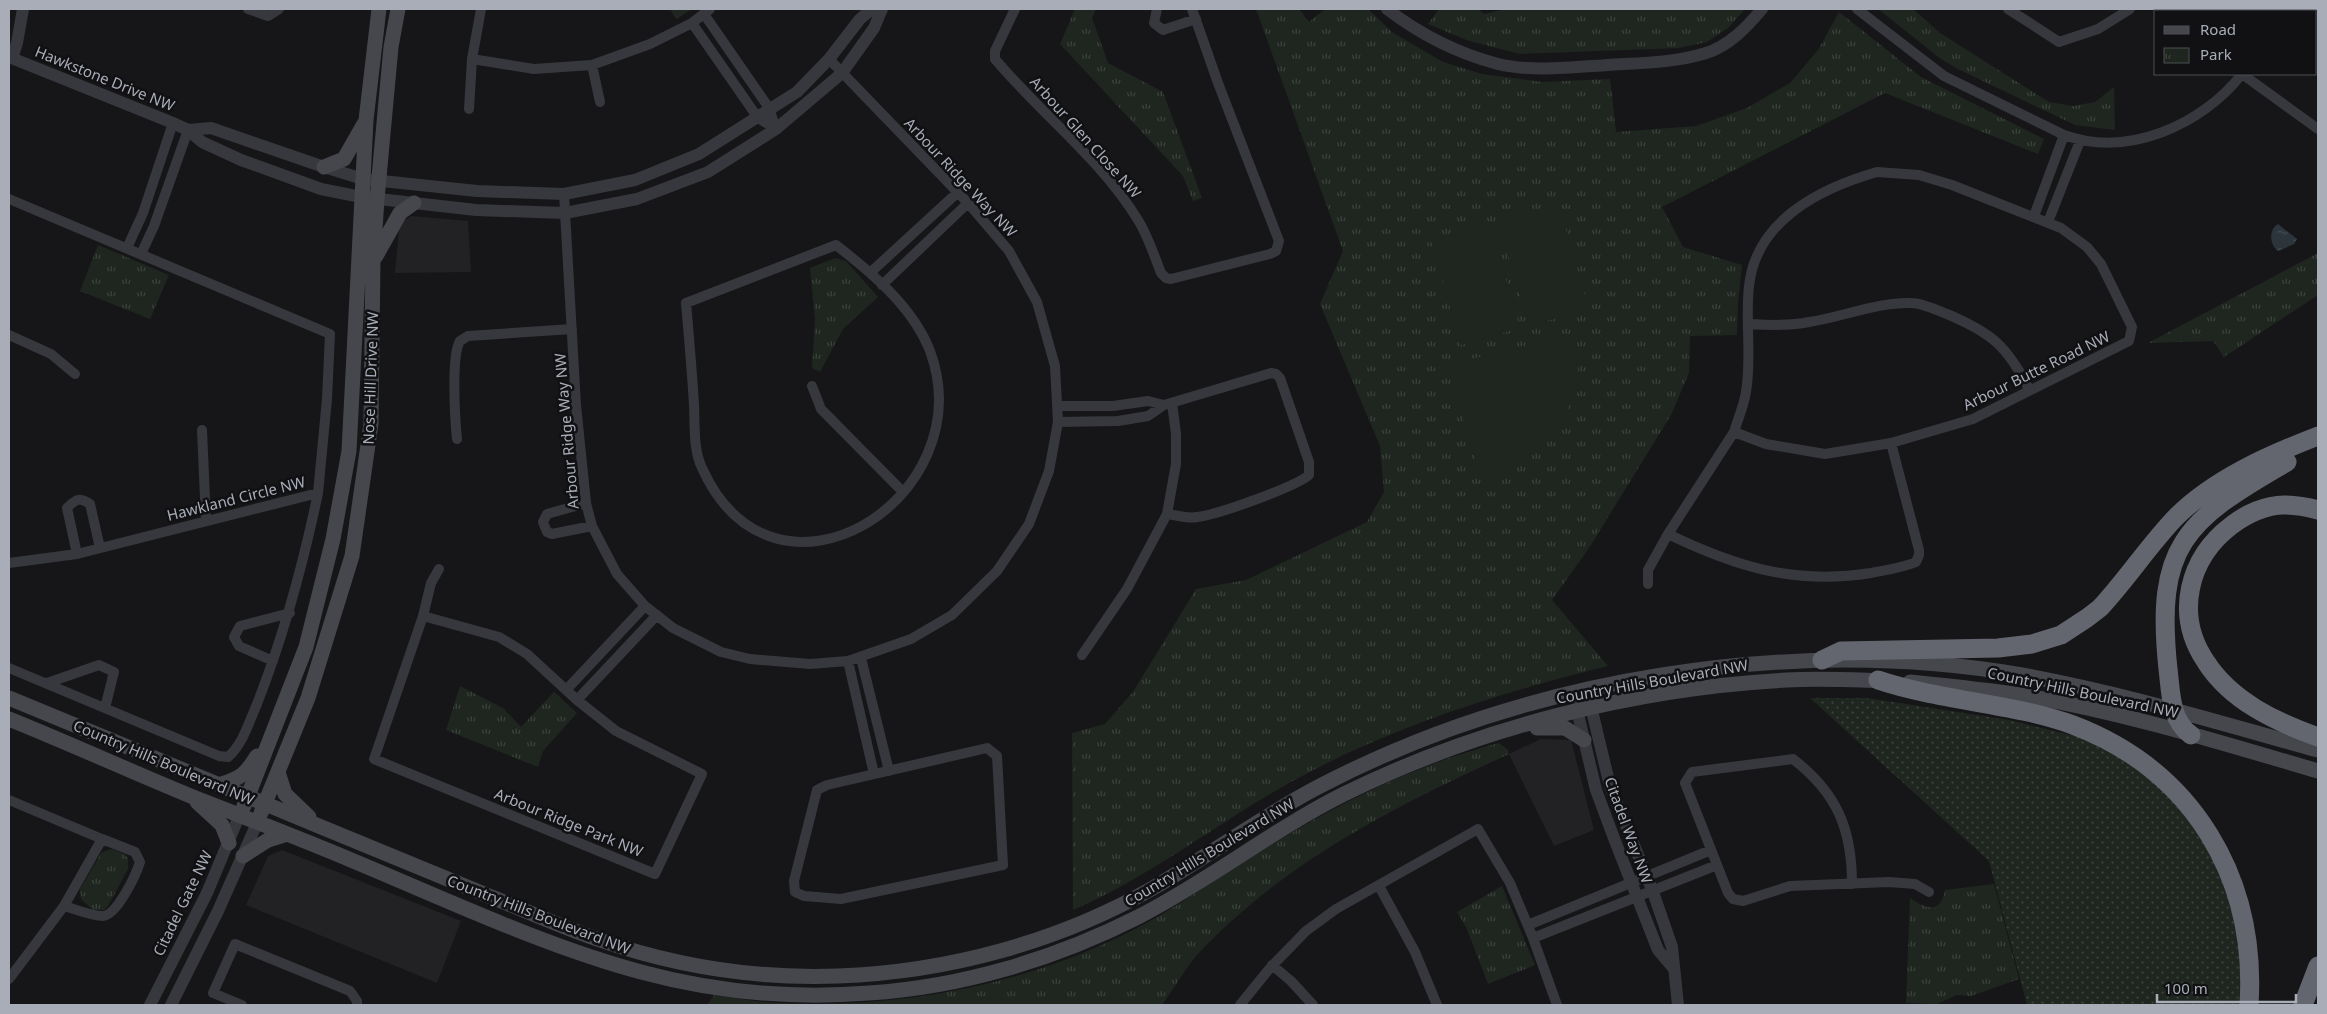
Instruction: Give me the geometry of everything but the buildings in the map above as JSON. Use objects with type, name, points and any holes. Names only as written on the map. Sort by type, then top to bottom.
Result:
[{"type":"highway","points":[[1822,660],[1841,652],[2020,646],[2060,635],[2088,618],[2100,608],[2176,517],[2194,502],[2235,475],[2318,436]]},
{"type":"highway","points":[[2192,735],[2182,727],[2174,711],[2164,618],[2168,580],[2181,546],[2203,517],[2217,505],[2241,488],[2318,444]]},
{"type":"highway","points":[[2318,510],[2284,505],[2251,513],[2224,531],[2203,554],[2195,568],[2189,594],[2188,617],[2192,634],[2206,662],[2226,685],[2272,719],[2318,737]]},
{"type":"highway","points":[[1878,680],[1906,690],[2022,712],[2072,725],[2099,736],[2130,754],[2167,784],[2204,827],[2218,849],[2236,890],[2247,937],[2248,1005]]},
{"type":"highway","points":[[2303,1005],[2318,966]]},
{"type":"main road","name":"Nose Hill Drive NW","points":[[240,814],[306,647],[333,540],[349,451],[366,120],[379,9]]},
{"type":"main road","name":"Nose Hill Drive NW","points":[[258,821],[308,698],[352,556],[371,424],[377,199],[391,47],[398,9]]},
{"type":"main road","points":[[324,167],[344,159],[366,120]]},
{"type":"main road","points":[[374,259],[400,213],[414,203]]},
{"type":"main road","name":"Country Hills Boulevard NW","points":[[9,698],[559,925],[635,951],[684,964],[767,975],[833,976],[883,974],[971,959],[1039,939],[1081,923],[1152,888],[1271,813],[1373,760],[1460,726],[1580,692],[1686,672],[1750,664],[1822,660],[1933,664],[2005,673],[2114,695],[2318,750]]},
{"type":"main road","name":"Country Hills Boulevard NW","points":[[9,719],[194,797],[258,821],[562,946],[643,972],[728,990],[824,995],[871,993],[929,986],[998,971],[1089,940],[1138,917],[1179,894],[1267,837],[1341,796],[1419,761],[1513,728],[1584,710],[1664,694],[1754,682],[1813,679],[1878,680],[1978,688],[2029,696],[2121,716],[2318,771]]},
{"type":"main road","points":[[1513,728],[1565,728],[1584,740]]},
{"type":"main road","points":[[219,784],[238,780],[260,751],[270,742]]},
{"type":"main road","points":[[278,772],[285,794],[315,824]]},
{"type":"main road","points":[[194,797],[199,805],[222,825],[229,843]]},
{"type":"main road","points":[[243,856],[268,840],[287,834]]},
{"type":"street","points":[[10,57],[17,43],[23,9]]},
{"type":"street","points":[[248,9],[268,16],[279,9]]},
{"type":"street","points":[[469,109],[472,59],[481,9]]},
{"type":"street","name":"Hawkstone Drive NW","points":[[188,130],[211,128],[363,179],[477,192],[564,194],[634,180],[699,154],[797,92],[828,59],[860,19],[872,9]]},
{"type":"street","name":"Hawkstone Drive NW","points":[[10,57],[173,123],[188,130],[202,142],[241,160],[321,189],[362,197],[476,210],[565,213],[637,198],[708,172],[776,129],[842,73],[874,28],[882,9]]},
{"type":"street","name":"Arbour Glen Close NW","points":[[1015,9],[995,51],[995,59],[1075,142],[1123,197],[1139,222],[1161,273],[1170,279],[1270,254],[1276,250],[1279,242],[1218,83],[1194,14]]},
{"type":"street","points":[[1157,9],[1154,23],[1163,30],[1194,14]]},
{"type":"street","points":[[1387,9],[1432,39],[1457,51],[1500,64],[1567,68],[1671,61],[1707,53],[1736,37],[1762,9]]},
{"type":"street","points":[[1857,9],[1944,76],[2080,141],[2131,141],[2165,133],[2214,103],[2241,75]]},
{"type":"street","points":[[2008,9],[2059,42],[2098,29],[2130,9]]},
{"type":"street","points":[[472,59],[534,69],[592,65],[650,44],[707,12],[769,108],[776,129]]},
{"type":"street","points":[[692,22],[758,118],[776,129]]},
{"type":"street","name":"Arbour Ridge Way NW","points":[[564,194],[576,404],[586,503],[592,526],[617,574],[645,606],[673,628],[720,652],[750,659],[810,664],[848,661],[911,639],[952,615],[997,571],[1029,524],[1049,471],[1058,422],[1055,366],[1037,302],[1009,251],[968,204],[828,59]]},
{"type":"street","points":[[592,65],[600,102]]},
{"type":"street","points":[[2243,75],[2318,129]]},
{"type":"street","points":[[127,248],[143,213],[173,123]]},
{"type":"street","points":[[141,254],[154,226],[188,130]]},
{"type":"street","points":[[2034,216],[2064,135]]},
{"type":"street","points":[[2048,222],[2080,141]]},
{"type":"street","name":"Arbour Butte Road NW","points":[[1877,172],[1919,175],[2034,216],[2048,222],[2087,247],[2101,264],[2132,327],[2129,341],[1973,419],[1891,443],[1825,454],[1766,444],[1734,432],[1746,393],[1749,284],[1757,256],[1777,224],[1809,200],[1844,182],[1877,172]]},
{"type":"street","points":[[476,210],[477,192]]},
{"type":"street","points":[[871,272],[957,193]]},
{"type":"street","name":"Hawkland Circle NW","points":[[9,199],[330,334],[328,399],[318,493],[77,554],[9,563]]},
{"type":"street","points":[[882,285],[968,204]]},
{"type":"street","points":[[836,244],[871,272],[913,321],[929,351],[938,384],[937,417],[930,449],[919,472],[904,492],[885,512],[865,526],[832,539],[798,543],[768,536],[744,523],[726,508],[712,489],[700,466],[695,441],[686,303],[836,244]]},
{"type":"street","points":[[1748,324],[1780,325],[1810,322],[1889,304],[1913,303],[1971,324],[1994,338],[2016,363],[2030,389]]},
{"type":"street","points":[[457,439],[454,416],[457,345],[460,341],[468,336],[572,329]]},
{"type":"street","points":[[9,335],[51,354],[75,374]]},
{"type":"street","points":[[1058,422],[1118,421],[1148,416],[1168,404],[1271,373],[1276,374],[1280,378],[1309,462],[1309,475],[1229,509],[1196,518],[1167,514]]},
{"type":"street","points":[[812,386],[821,409],[904,492]]},
{"type":"street","points":[[1058,406],[1113,406],[1148,401],[1168,404]]},
{"type":"street","points":[[1082,655],[1127,588],[1167,514],[1176,464],[1176,434],[1168,404]]},
{"type":"street","points":[[202,430],[206,520]]},
{"type":"street","points":[[1648,584],[1648,570],[1668,534],[1734,432]]},
{"type":"street","points":[[1668,534],[1732,562],[1759,570],[1786,574],[1851,576],[1916,562],[1919,555],[1891,443]]},
{"type":"street","points":[[9,668],[47,682],[219,756],[228,757],[233,753],[244,734],[290,612],[318,493]]},
{"type":"street","points":[[77,554],[67,508],[76,499],[81,499],[90,504],[100,548]]},
{"type":"street","points":[[586,503],[547,514],[543,522],[547,532],[552,534],[592,526]]},
{"type":"street","name":"Arbour Ridge Park NW","points":[[423,616],[499,637],[528,654],[577,700],[616,731],[702,774],[655,874],[374,759],[423,616],[431,583],[439,569]]},
{"type":"street","points":[[566,690],[645,606]]},
{"type":"street","points":[[273,660],[239,646],[234,637],[235,634],[240,626],[290,612]]},
{"type":"street","points":[[577,700],[657,615]]},
{"type":"street","points":[[861,658],[889,771]]},
{"type":"street","points":[[848,661],[874,774]]},
{"type":"street","points":[[47,682],[99,664],[114,672],[105,708]]},
{"type":"street","name":"Citadel Way NW","points":[[1580,692],[1584,710],[1610,786],[1653,892],[1672,947],[1678,1005]]},
{"type":"street","name":"Citadel Way NW","points":[[1584,710],[1584,740],[1596,790],[1630,883],[1658,950],[1674,969]]},
{"type":"street","points":[[987,748],[995,753],[997,756],[1003,865],[841,899],[799,895],[793,887],[794,880],[818,790],[826,785],[889,771],[987,748]]},
{"type":"street","points":[[1852,884],[1852,856],[1844,822],[1830,796],[1809,772],[1793,759],[1692,772],[1685,783],[1728,893],[1733,899],[1743,901],[1790,886],[1915,884],[1929,892]]},
{"type":"street","points":[[9,800],[135,852],[140,862],[133,879],[115,909],[108,915],[100,916],[64,906]]},
{"type":"street","name":"Citadel Gate NW","points":[[150,1005],[207,893],[240,814]]},
{"type":"street","points":[[171,1005],[258,821]]},
{"type":"street","points":[[1240,1005],[1272,965],[1306,931],[1336,909],[1478,829],[1510,883],[1528,925],[1557,1005]]},
{"type":"street","points":[[9,979],[64,906],[102,839]]},
{"type":"street","points":[[1528,925],[1711,850]]},
{"type":"street","points":[[1533,938],[1717,865]]},
{"type":"street","points":[[1379,886],[1416,952],[1437,1005]]},
{"type":"street","points":[[242,1005],[213,993],[235,944],[350,991],[357,1001],[357,1005]]},
{"type":"street","points":[[1272,965],[1291,981],[1312,1005]]},
{"type":"shaded area","points":[[412,216],[468,221],[471,272],[395,273],[399,228],[404,220]]},
{"type":"shaded area","points":[[1541,739],[1571,740],[1594,830],[1554,846],[1509,754]]},
{"type":"shaded area","points":[[282,850],[461,921],[437,983],[246,905],[268,856]]},
{"type":"green space","points":[[670,9],[692,9],[676,19]]},
{"type":"green space","points":[[1075,9],[1096,9],[1092,18],[1108,63],[1163,92],[1202,198],[1193,201],[1183,176],[1060,44]]},
{"type":"green space","points":[[1256,9],[1299,9],[1309,22],[1325,9],[1368,9],[1392,32],[1443,62],[1482,74],[1542,82],[1610,79],[1616,132],[1696,126],[1747,108],[1790,83],[1818,50],[1839,12],[1921,77],[2044,139],[2038,154],[1885,93],[1662,207],[1683,247],[1742,265],[1737,335],[1690,336],[1689,373],[1671,415],[1589,548],[1552,600],[1608,666],[1485,700],[1365,745],[1289,783],[1129,882],[1073,910],[1072,733],[1105,724],[1133,692],[1196,589],[1246,580],[1367,522],[1384,492],[1380,446],[1320,304],[1343,251]]},
{"type":"green space","points":[[1439,9],[1478,9],[1484,14],[1506,9],[1745,9],[1728,28],[1707,42],[1679,48],[1520,54],[1469,41],[1428,24]]},
{"type":"green space","points":[[1878,9],[1913,9],[1940,33],[2049,102],[2073,106],[2095,102],[2114,87],[2115,130],[2075,125],[1958,69],[1941,59]]},
{"type":"green space","points":[[1559,205],[1589,309],[1529,326],[1499,222]]},
{"type":"green space","points":[[1490,224],[1520,328],[1461,345],[1431,241]]},
{"type":"green space","points":[[98,245],[169,275],[150,319],[80,291]]},
{"type":"green space","points":[[2318,253],[2318,295],[2224,357],[2213,341],[2148,343]]},
{"type":"green space","points":[[835,258],[846,261],[878,297],[843,329],[820,372],[812,368],[815,319],[810,268]]},
{"type":"green space","points":[[1570,334],[1580,379],[1561,426],[1530,457],[1482,479],[1450,377],[1460,362]]},
{"type":"green space","points":[[460,686],[503,708],[521,727],[554,692],[577,713],[543,751],[538,767],[446,730]]},
{"type":"green space","points":[[1810,698],[1867,698],[2009,720],[2070,735],[2074,731],[2156,777],[2226,871],[2243,926],[2245,1005],[2027,1005],[1989,861]]},
{"type":"green space","points":[[1499,743],[1508,750],[1509,754],[1383,816],[1304,864],[1266,892],[1230,922],[1197,955],[1162,1005],[707,1005],[714,995],[777,1003],[827,1004],[878,1001],[978,986],[1026,973],[1074,957],[1120,937],[1164,913],[1289,834],[1346,802],[1436,763]]},
{"type":"green space","points":[[112,849],[124,854],[128,858],[128,869],[108,906],[104,910],[93,910],[81,899],[80,889],[102,852]]},
{"type":"green space","points":[[1994,884],[2019,979],[1971,996],[1957,995],[1937,1004],[1906,1003],[1910,898],[1931,907],[1940,903],[1945,890]]},
{"type":"green space","points":[[1502,886],[1535,965],[1488,984],[1467,929],[1457,912]]},
{"type":"water","points":[[2278,224],[2297,239],[2294,244],[2278,251],[2273,245],[2271,234]]}]
